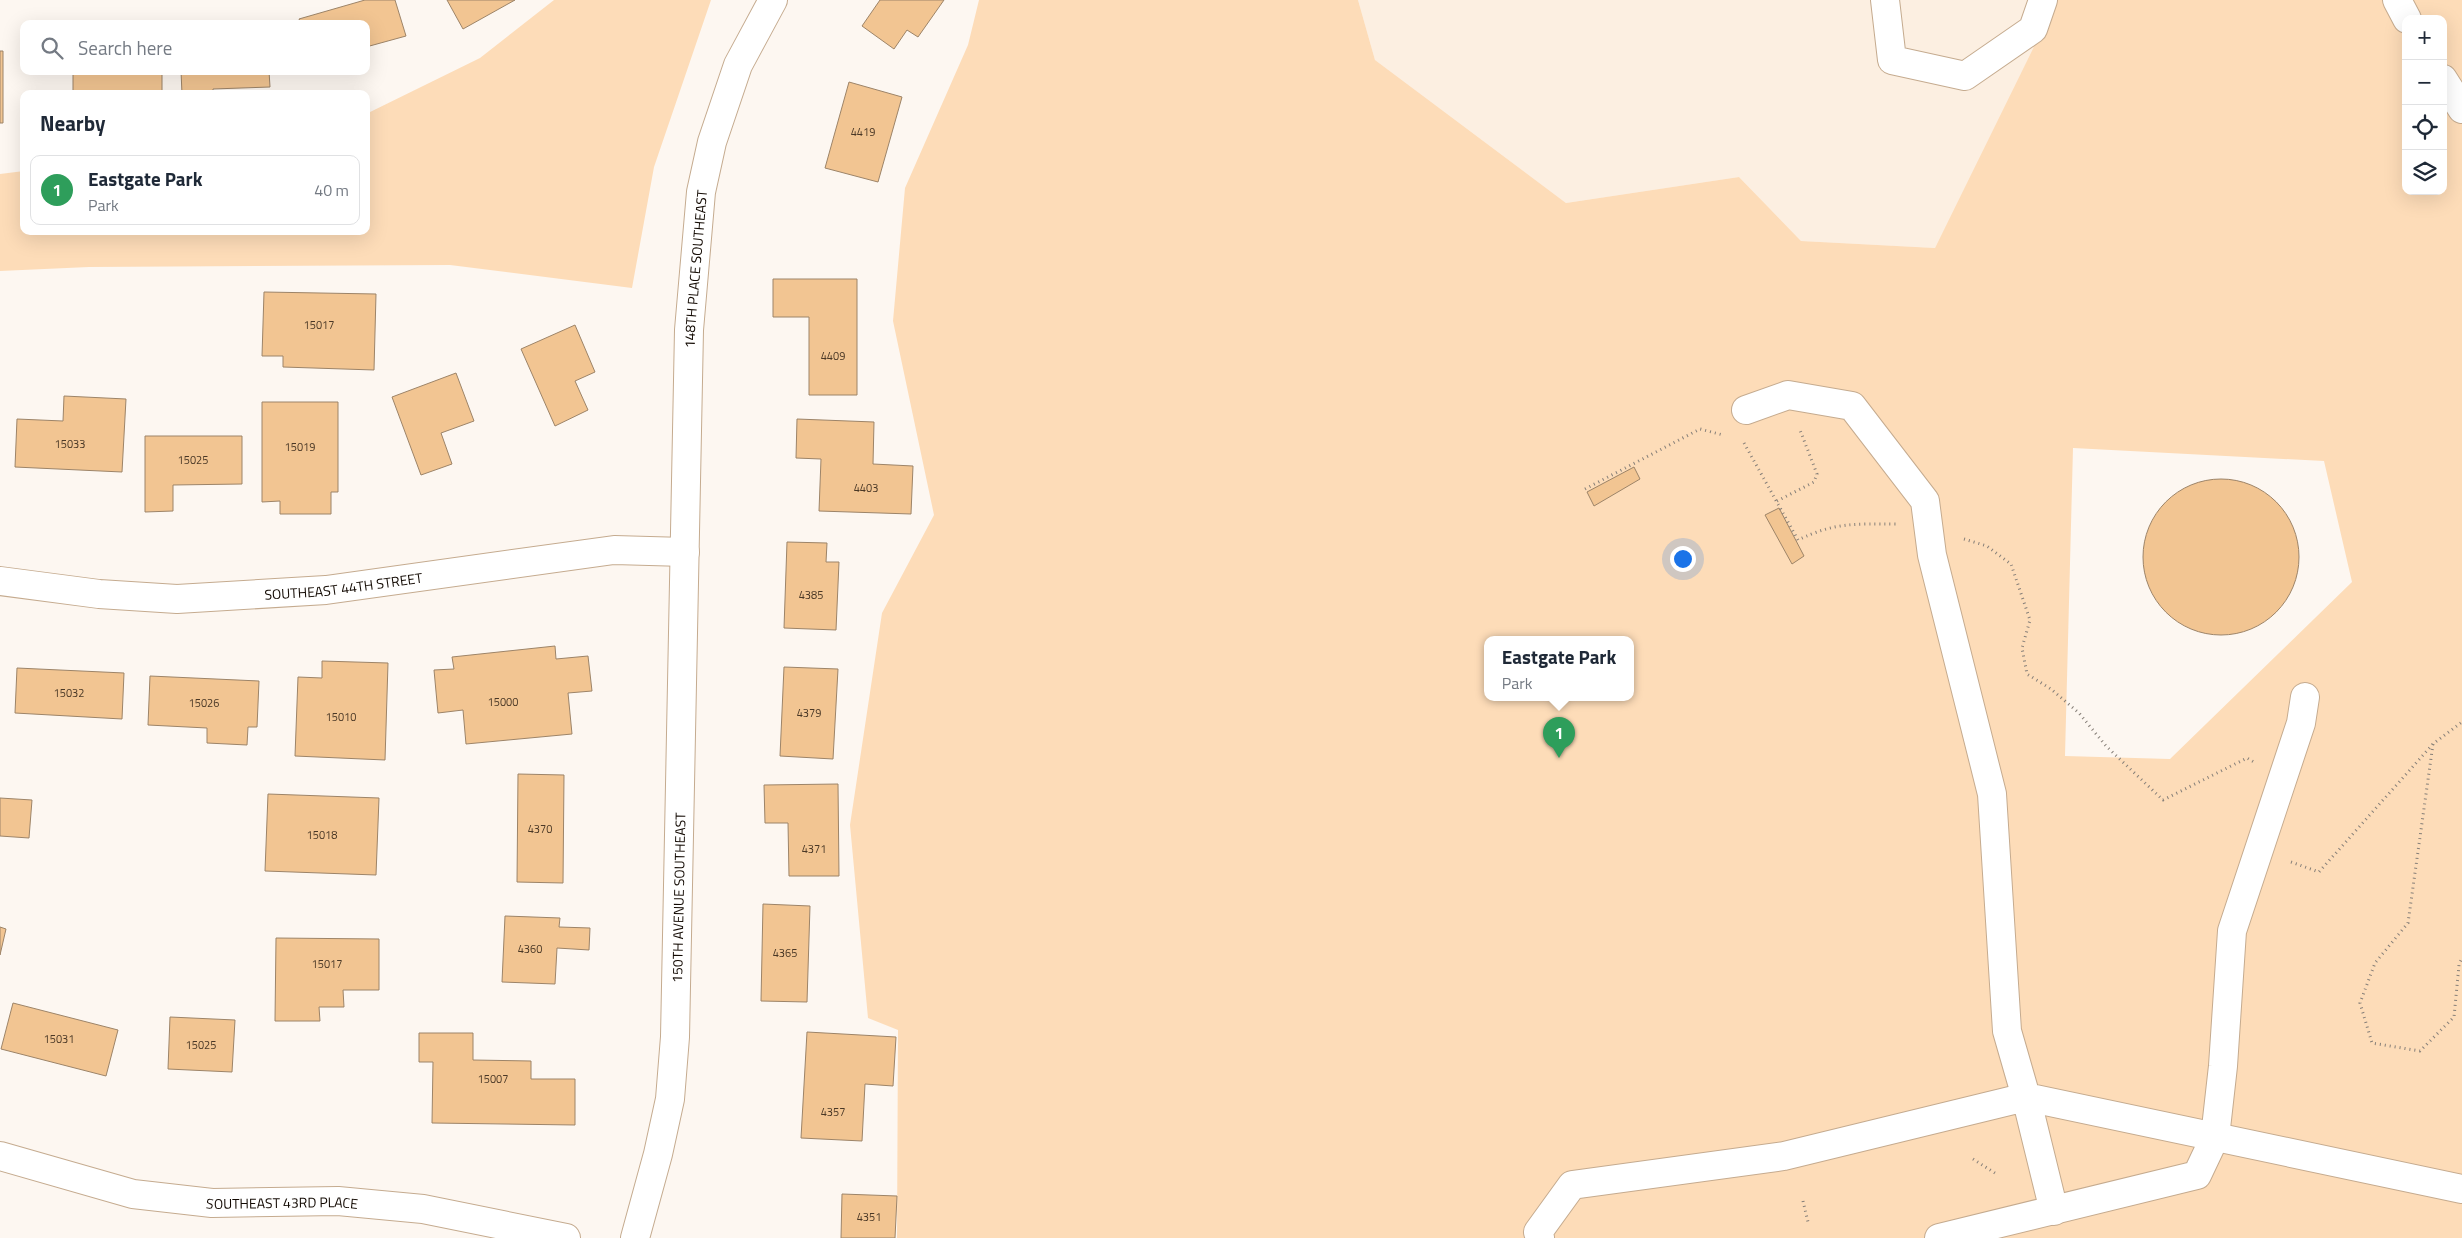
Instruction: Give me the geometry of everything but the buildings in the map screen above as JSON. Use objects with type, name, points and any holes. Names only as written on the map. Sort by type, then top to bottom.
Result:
[{"type":"street","name":"148TH PLACE SOUTHEAST","points":[[685,552],[689,330],[701,192],[712,142],[738,65],[773,0]]},
{"type":"street","points":[[1885,0],[1892,60],[1965,76],[2033,29],[2043,0]]},
{"type":"street","points":[[2397,0],[2405,15]]},
{"type":"street","points":[[2447,85],[2462,109]]},
{"type":"street","points":[[1746,410],[1788,394],[1852,406],[1925,501],[1932,555],[1992,794],[2007,1031],[2026,1097],[2054,1211]]},
{"type":"street","name":"SOUTHEAST 44TH STREET","points":[[0,581],[99,594],[177,599],[326,590],[614,550],[685,552]]},
{"type":"street","name":"150TH AVENUE SOUTHEAST","points":[[635,1238],[658,1154],[670,1098],[675,1037],[685,552]]},
{"type":"street","points":[[1939,1238],[2196,1175],[2215,1137],[2223,1066],[2232,931],[2301,723],[2305,697]]},
{"type":"street","points":[[1540,1238],[1538,1232],[1572,1185],[1784,1156],[2026,1097],[2462,1189]]},
{"type":"street","name":"SOUTHEAST 43RD PLACE","points":[[0,1156],[133,1194],[212,1202],[338,1201],[422,1209],[566,1238]]},
{"type":"path","points":[[1585,488],[1700,429],[1724,435]]},
{"type":"path","points":[[1776,501],[1814,482],[1817,474],[1800,430]]},
{"type":"path","points":[[1741,439],[1798,540],[1820,529],[1839,525],[1899,524]]},
{"type":"path","points":[[1959,537],[1987,546],[2011,564],[2030,620],[2022,648],[2027,674],[2051,689],[2079,713],[2106,746],[2163,800],[2246,758],[2282,777]]},
{"type":"path","points":[[2257,851],[2320,872],[2433,744],[2462,722]]},
{"type":"path","points":[[2433,744],[2408,923],[2376,963],[2360,1003],[2372,1043],[2420,1051],[2454,1017],[2462,958]]},
{"type":"path","points":[[1973,1160],[1998,1175]]},
{"type":"path","points":[[1803,1201],[1808,1222]]},
{"type":"shaded area","points":[[554,0],[711,0],[654,167],[632,288],[450,265],[89,267],[0,271],[0,174],[20,172],[20,235],[370,235],[370,112],[480,58]]},
{"type":"shaded area","points":[[979,0],[1358,0],[1375,60],[1566,203],[1739,177],[1801,241],[1935,248],[2057,0],[2462,0],[2462,1238],[897,1238],[898,1030],[868,1018],[850,825],[882,613],[934,515],[893,321],[905,188],[968,45]],"holes":[[[2073,448],[2324,461],[2352,582],[2170,759],[2065,756]]]},
{"type":"shaded area","points":[[1358,0],[2061,0],[1935,248],[1801,241],[1739,177],[1566,203],[1375,60]]},
{"type":"place","name":"Eastgate Park","points":[[1559,758]]}]
